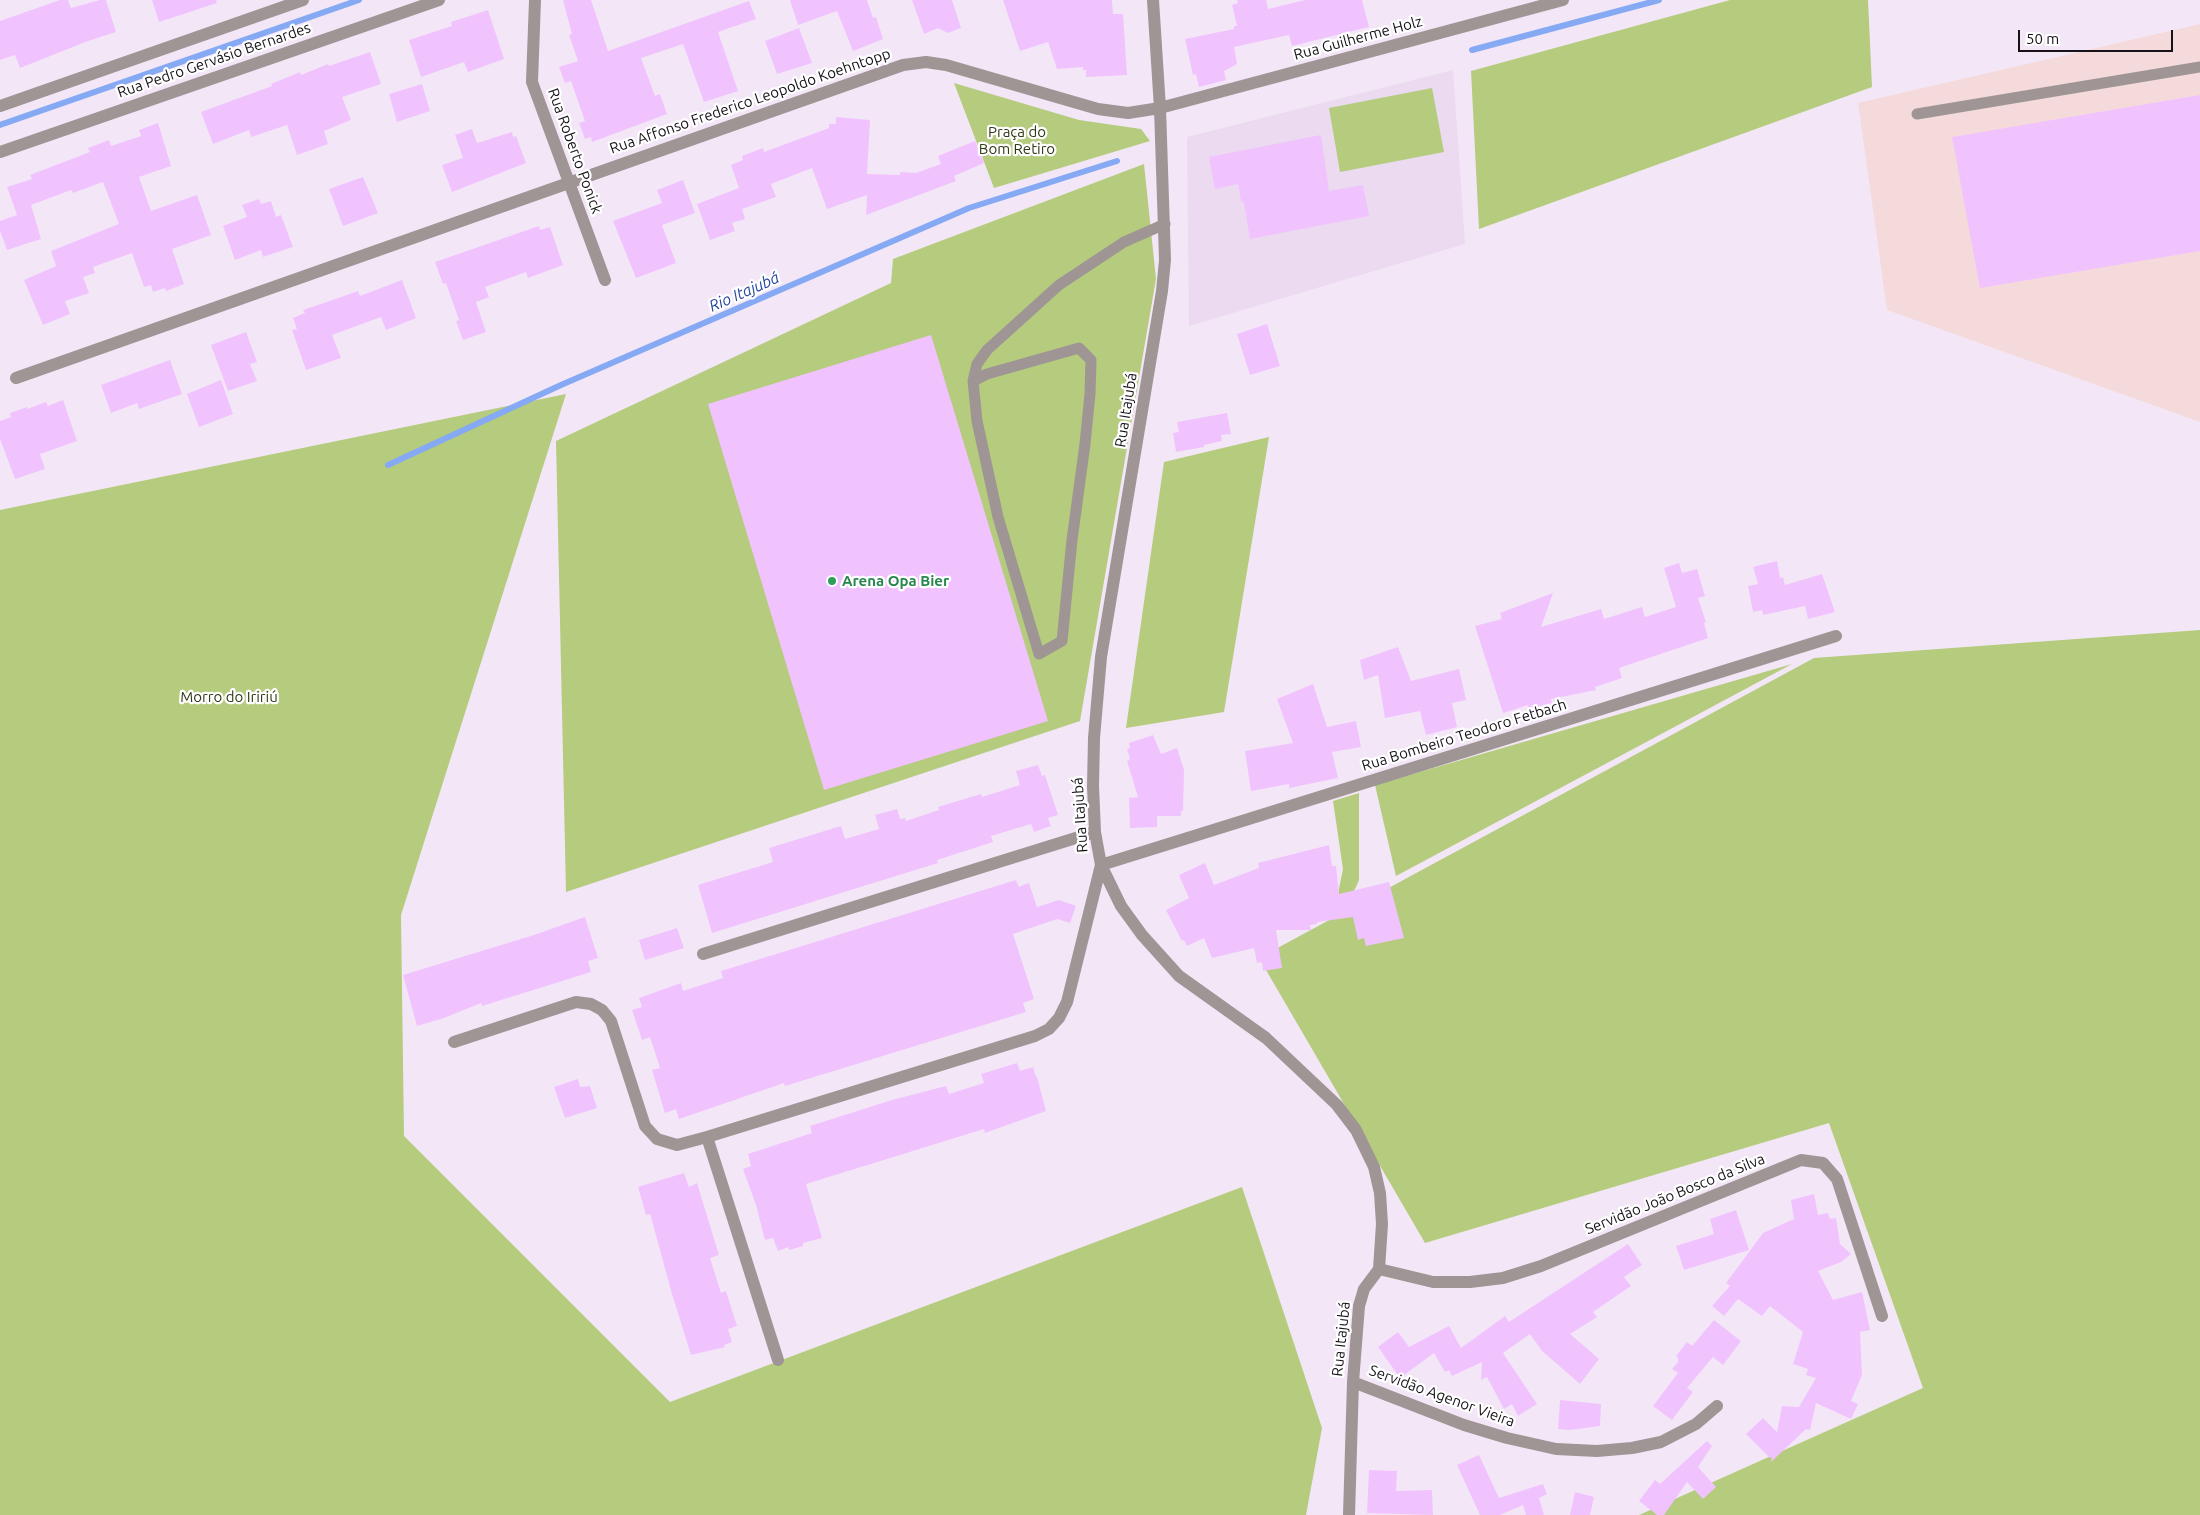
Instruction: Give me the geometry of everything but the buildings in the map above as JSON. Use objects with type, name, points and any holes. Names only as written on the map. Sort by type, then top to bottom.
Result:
[{"type":"street","name":"Rua Pedro Gervásio Bernardes","points":[[0,106],[303,0]]},
{"type":"street","name":"Rua Pedro Gervásio Bernardes","points":[[0,152],[439,0]]},
{"type":"street","name":"Rua Roberto Ponick","points":[[535,0],[532,82],[563,184],[605,280]]},
{"type":"street","name":"Rua Itajubá","points":[[1153,0],[1160,108],[1165,260],[1162,291],[1103,647],[1097,696],[1093,786],[1096,832],[1101,865],[1121,906],[1159,956],[1179,976],[1266,1038],[1337,1105],[1356,1130],[1374,1167],[1380,1193],[1382,1224],[1378,1269],[1364,1289],[1359,1306],[1353,1382],[1349,1515]]},
{"type":"street","name":"Rua Guilherme Holz","points":[[1160,108],[1563,0]]},
{"type":"street","name":"Rua Affonso Frederico Leopoldo Koehntopp","points":[[16,378],[903,65],[926,62],[946,65],[1112,112],[1160,108]]},
{"type":"street","name":"Rua Bombeiro Teodoro Fetbach","points":[[1101,865],[1836,636]]},
{"type":"street","points":[[703,954],[1096,832]]},
{"type":"street","points":[[454,1042],[576,1002],[591,1004],[602,1010],[611,1021],[645,1126],[657,1139],[676,1145],[707,1137],[1035,1036],[1049,1029],[1060,1018],[1067,1002],[1101,865]]},
{"type":"street","points":[[707,1137],[778,1360]]},
{"type":"street","name":"Servidão João Bosco da Silva","points":[[1378,1269],[1433,1282],[1470,1282],[1502,1278],[1540,1266],[1801,1160],[1823,1163],[1838,1179],[1882,1316]]},
{"type":"street","name":"Servidão Agenor Vieira","points":[[1353,1382],[1464,1425],[1507,1438],[1556,1449],[1597,1451],[1632,1448],[1661,1442],[1696,1424],[1717,1406]]},
{"type":"lane","points":[[1916,114],[2200,67]]},
{"type":"lane","points":[[973,381],[987,374],[1079,348],[1091,360],[1085,444],[1072,540],[1062,641],[1039,654],[998,517],[977,421],[973,381],[977,364],[987,350],[1058,285],[1124,242],[1165,224]]},
{"type":"shaded area","points":[[2200,24],[2200,422],[1887,310],[1858,103]]},
{"type":"shaded area","points":[[1453,70],[1465,244],[1189,326],[1187,137]]},
{"type":"green space","points":[[1730,0],[1868,0],[1872,87],[1479,229],[1471,71]]},
{"type":"green space","name":"Praça do Bom Retiro","points":[[954,83],[1079,120],[1141,129],[1150,141],[994,188]]},
{"type":"green space","points":[[1432,88],[1444,152],[1340,172],[1329,108]]},
{"type":"green space","name":"Arena Opa Bier","points":[[1144,164],[1156,279],[1080,721],[566,892],[556,441],[891,283],[893,259]]},
{"type":"green space","name":"Morro do Iririú","points":[[566,394],[401,915],[404,1136],[670,1402],[1242,1187],[1322,1428],[1306,1515],[0,1515],[0,510]]},
{"type":"green space","points":[[1269,437],[1224,712],[1126,728],[1164,462]]},
{"type":"green space","points":[[2200,630],[2200,1515],[1639,1515],[1923,1388],[1829,1123],[1425,1243],[1259,958],[1814,658]]},
{"type":"green space","points":[[1792,664],[1396,876],[1375,785]]},
{"type":"green space","points":[[1359,793],[1359,880],[1347,907],[1334,913],[1343,869],[1333,801]]},
{"type":"waterway","points":[[0,125],[359,0]]},
{"type":"waterway","name":"Rio Itajubá","points":[[1472,50],[1659,0]]},
{"type":"waterway","name":"Rio Itajubá","points":[[388,465],[561,385],[969,208],[1117,161]]},
{"type":"place","name":"Arena Opa Bier","points":[[832,581]]}]
